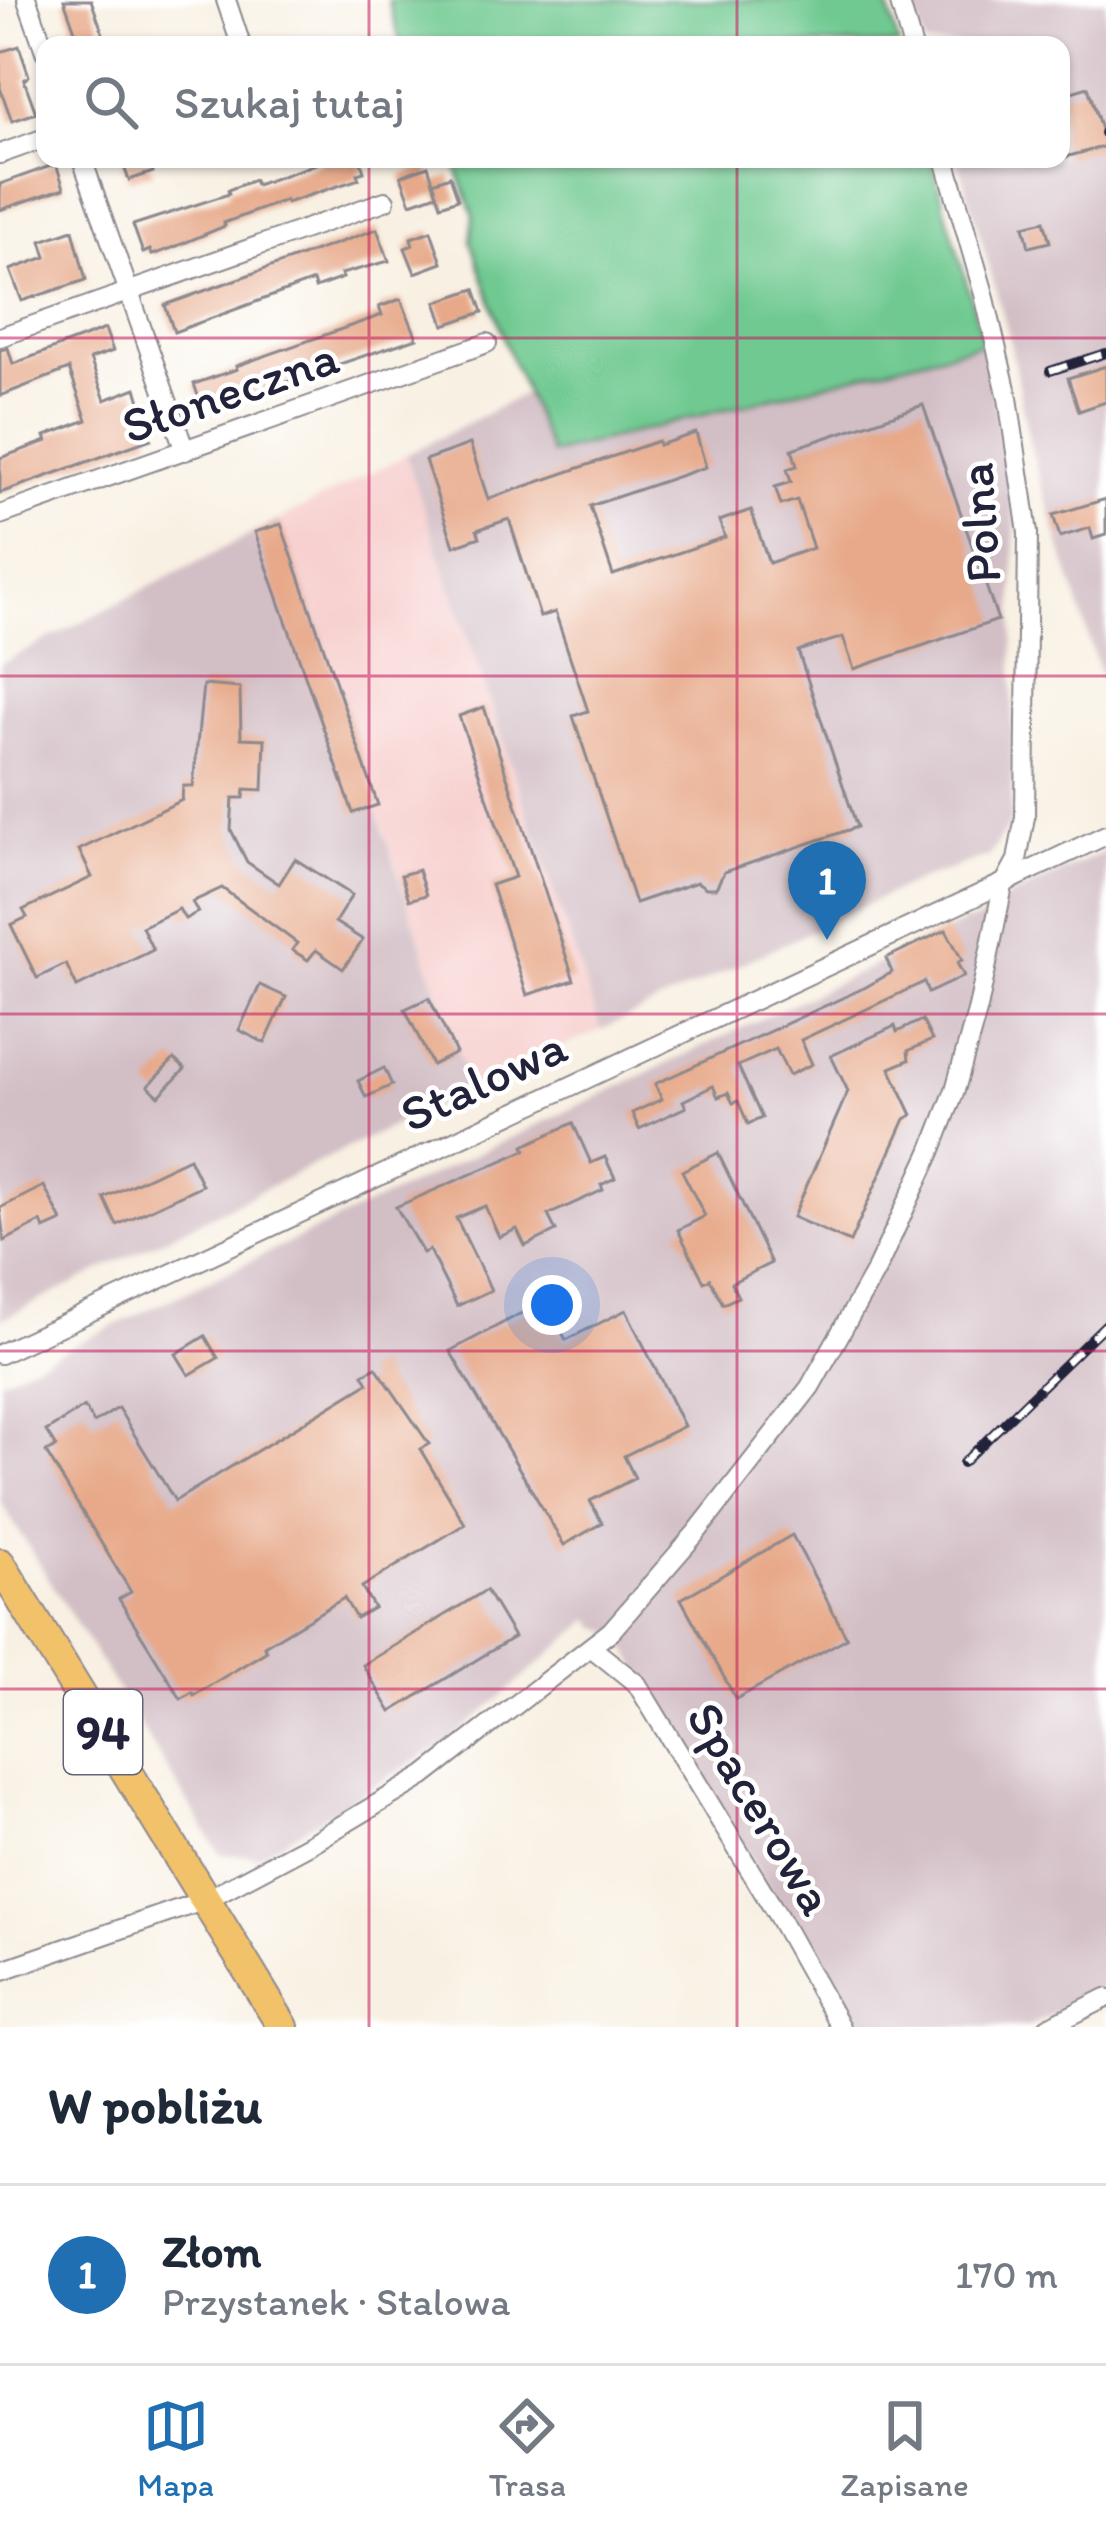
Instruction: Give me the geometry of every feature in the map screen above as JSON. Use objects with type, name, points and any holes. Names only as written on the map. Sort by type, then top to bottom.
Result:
[{"type":"main road","name":"94","points":[[0,1564],[284,2027]]},
{"type":"street","points":[[28,0],[40,36]]},
{"type":"street","points":[[226,0],[238,36]]},
{"type":"street","points":[[899,0],[909,36]]},
{"type":"street","points":[[0,154],[36,141]]},
{"type":"street","points":[[85,168],[185,452]]},
{"type":"street","name":"Polna","points":[[0,1971],[205,1900],[313,1844],[424,1776],[592,1648],[682,1550],[770,1442],[840,1338],[909,1201],[955,1090],[978,1008],[1003,886],[1017,860],[1025,817],[1028,533],[1009,398],[947,168]]},
{"type":"street","points":[[0,338],[385,201]]},
{"type":"street","name":"Słoneczna","points":[[0,515],[487,344]]},
{"type":"street","name":"Stalowa","points":[[0,1354],[1106,835]]},
{"type":"street","name":"Spacerowa","points":[[592,1648],[637,1684],[778,1916],[839,2027]]},
{"type":"street","points":[[1048,2027],[1106,1998]]},
{"type":"shaded area","points":[[912,0],[1106,0],[1106,694],[1030,447],[1009,336],[961,168],[1070,168],[1070,36],[922,36]]},
{"type":"shaded area","points":[[984,343],[1015,521],[1011,822],[989,856],[917,881],[601,1030],[406,455],[528,392],[552,453]]},
{"type":"shaded area","points":[[406,455],[601,1030],[470,1087],[279,520]]},
{"type":"shaded area","points":[[279,520],[320,629],[470,1087],[0,1320],[0,664]]},
{"type":"shaded area","points":[[1106,851],[1106,1986],[1027,2027],[850,2027],[619,1635],[597,1627],[591,1619],[452,1739],[258,1856],[220,1854],[0,1501],[0,1380],[965,922],[978,921],[1009,897]]},
{"type":"green space","points":[[388,0],[886,0],[896,36],[398,36]]},
{"type":"green space","points":[[456,168],[934,168],[984,343],[551,454],[507,348],[471,241],[474,215]]},
{"type":"building","points":[[64,0],[91,0],[104,36],[77,36]]},
{"type":"building","points":[[19,46],[36,113],[12,121],[0,88],[0,52]]},
{"type":"building","points":[[1088,87],[1106,146],[1070,156],[1070,92]]},
{"type":"building","points":[[57,168],[64,188],[0,210],[0,184]]},
{"type":"building","points":[[124,168],[151,168],[153,172],[129,180]]},
{"type":"building","points":[[305,168],[363,168],[364,172],[357,174],[359,179],[285,200],[172,248],[143,253],[133,225],[229,194],[228,190],[254,180],[256,185]]},
{"type":"building","points":[[429,168],[437,194],[411,203],[401,176]]},
{"type":"building","points":[[450,176],[458,199],[441,205],[433,182]]},
{"type":"building","points":[[1044,221],[1050,242],[1029,247],[1024,226]]},
{"type":"building","points":[[377,229],[389,261],[341,274],[343,278],[315,288],[313,281],[174,332],[165,305]]},
{"type":"building","points":[[73,230],[86,280],[22,301],[10,270],[46,257],[41,241]]},
{"type":"building","points":[[431,231],[442,263],[415,273],[405,248],[413,245],[411,238]]},
{"type":"building","points":[[475,289],[483,312],[444,325],[436,302]]},
{"type":"building","points":[[401,299],[417,338],[203,410],[194,384],[382,315],[379,307]]},
{"type":"building","points":[[105,329],[113,351],[90,359],[105,400],[136,388],[151,439],[0,493],[0,458],[87,420],[69,369],[0,396],[0,350],[8,348],[13,364]]},
{"type":"building","points":[[1106,366],[1106,402],[1079,411],[1068,378]]},
{"type":"building","points":[[923,405],[998,620],[854,669],[843,637],[798,651],[857,827],[724,872],[716,888],[697,882],[635,903],[573,716],[588,711],[555,612],[540,617],[509,519],[477,530],[480,537],[454,546],[425,460],[470,444],[488,499],[658,441],[659,445],[696,433],[706,467],[590,506],[613,575],[725,537],[719,521],[751,510],[769,563],[813,548],[797,500],[781,505],[775,487],[791,482],[787,469],[797,466],[792,449]]},
{"type":"building","points":[[1106,499],[1106,535],[1093,539],[1090,528],[1060,537],[1053,515]]},
{"type":"building","points":[[281,524],[378,805],[353,813],[255,532]]},
{"type":"building","points":[[203,685],[240,688],[241,738],[265,739],[263,790],[245,789],[244,798],[233,798],[231,830],[247,862],[279,884],[295,859],[352,895],[335,922],[363,940],[343,969],[316,950],[308,960],[292,950],[297,943],[222,888],[192,902],[198,912],[185,919],[179,909],[142,927],[153,950],[77,987],[66,964],[37,978],[11,925],[27,917],[23,910],[92,877],[79,850],[182,800],[183,786],[193,786]]},
{"type":"building","points":[[484,707],[574,980],[527,995],[491,885],[515,877],[459,716]]},
{"type":"building","points":[[418,870],[426,895],[409,900],[401,875]]},
{"type":"building","points":[[946,930],[962,960],[957,963],[964,976],[928,993],[924,982],[801,1040],[812,1064],[789,1075],[776,1049],[738,1066],[762,1118],[748,1124],[738,1101],[733,1103],[728,1093],[718,1097],[713,1086],[683,1101],[686,1107],[639,1129],[632,1113],[662,1099],[655,1084],[866,987],[892,972],[886,958]]},
{"type":"building","points":[[260,985],[286,997],[265,1043],[239,1030]]},
{"type":"building","points":[[429,998],[456,1053],[432,1065],[405,1009]]},
{"type":"building","points":[[922,1020],[932,1040],[908,1051],[909,1060],[890,1068],[912,1115],[905,1119],[850,1242],[793,1217],[848,1091],[831,1056],[895,1026],[897,1032]]},
{"type":"building","points":[[174,1059],[185,1069],[159,1096],[148,1086]]},
{"type":"building","points":[[384,1068],[392,1085],[366,1097],[358,1081]]},
{"type":"building","points":[[573,1123],[591,1163],[605,1157],[615,1178],[601,1185],[603,1190],[548,1215],[556,1231],[525,1246],[517,1229],[499,1237],[485,1206],[456,1218],[491,1290],[457,1306],[429,1250],[423,1253],[396,1207],[526,1150],[524,1146]]},
{"type":"building","points":[[718,1153],[771,1263],[731,1283],[738,1297],[723,1304],[710,1279],[704,1282],[678,1230],[705,1216],[682,1171]]},
{"type":"building","points":[[189,1158],[202,1185],[117,1225],[104,1198]]},
{"type":"building","points":[[44,1186],[62,1221],[44,1229],[41,1222],[4,1241],[0,1208]]},
{"type":"building","points":[[546,1300],[566,1340],[626,1310],[684,1426],[624,1456],[635,1478],[590,1501],[602,1523],[564,1545],[450,1351]]},
{"type":"building","points":[[205,1336],[218,1358],[189,1375],[176,1354]]},
{"type":"building","points":[[376,1367],[429,1444],[420,1449],[465,1524],[362,1587],[374,1608],[356,1618],[344,1598],[264,1646],[267,1651],[181,1699],[119,1599],[131,1592],[46,1452],[56,1447],[46,1431],[84,1407],[94,1423],[118,1408],[175,1501],[368,1383],[363,1374]]},
{"type":"building","points":[[792,1535],[847,1638],[736,1699],[681,1599]]},
{"type":"building","points":[[486,1590],[514,1637],[391,1712],[363,1665]]},
{"type":"railway","points":[[1050,371],[1106,353]]},
{"type":"railway","points":[[963,1463],[1106,1324]]},
{"type":"place","name":"Złom","points":[[827,940]]}]
